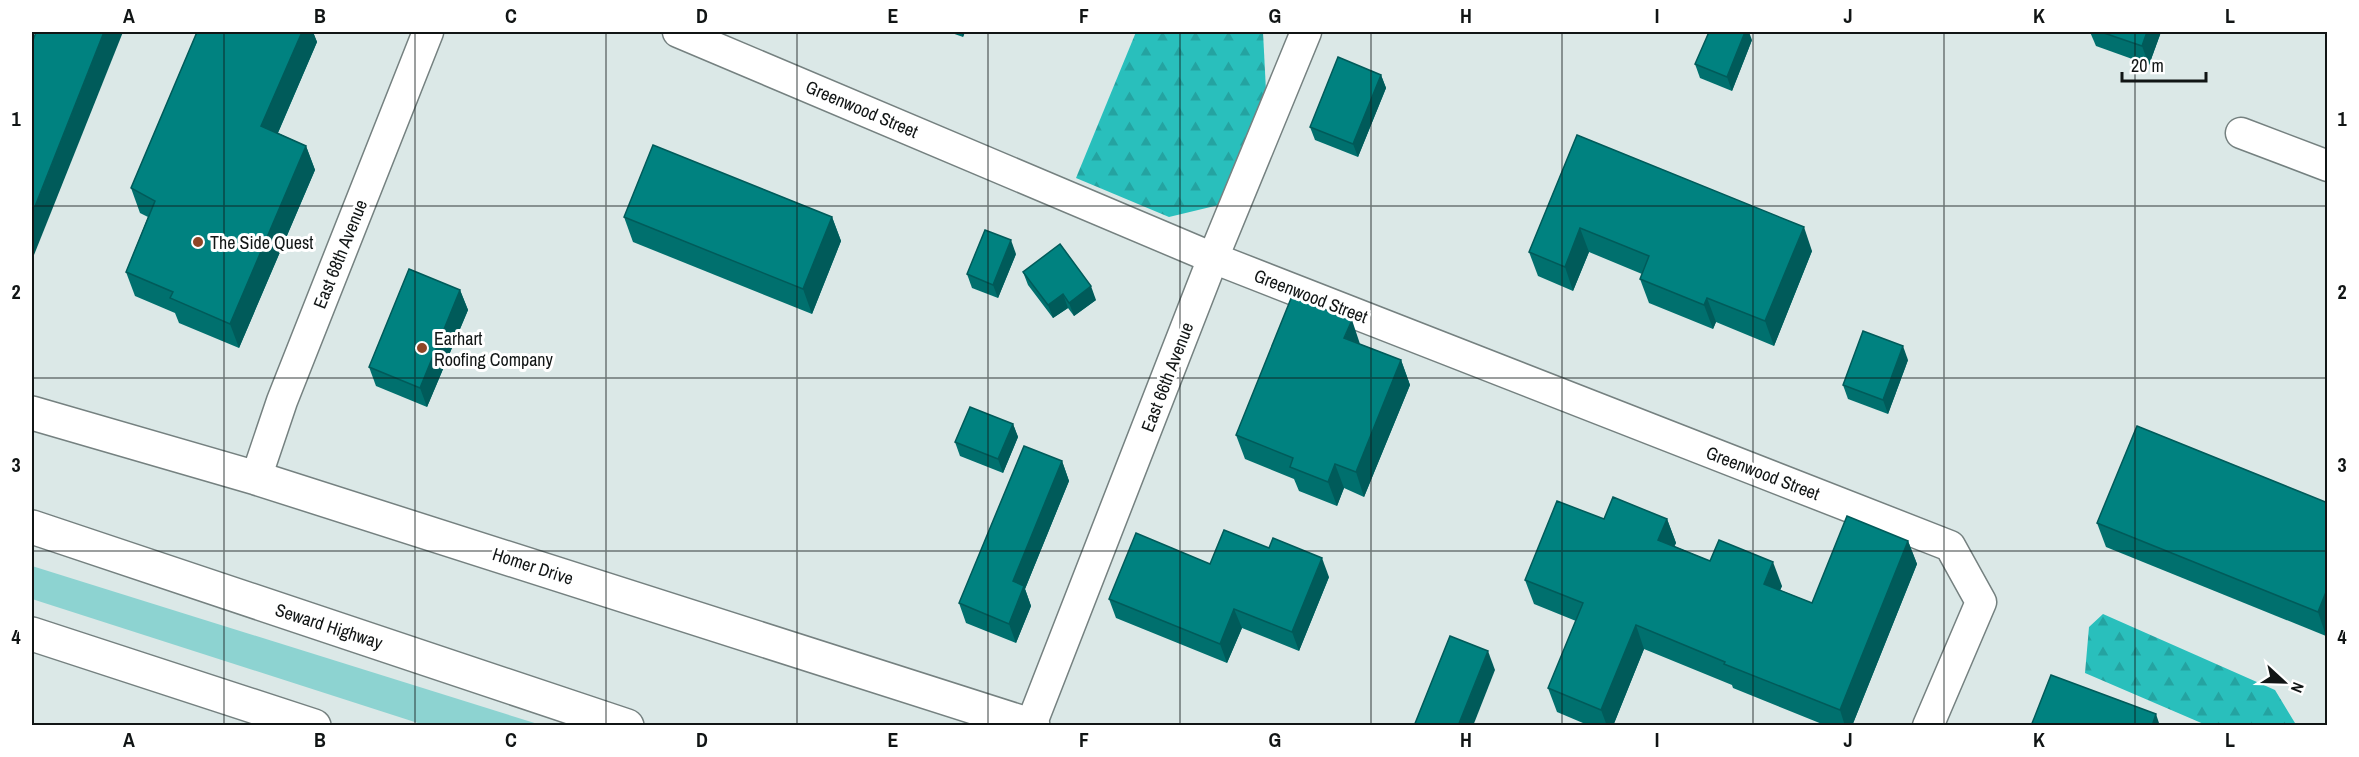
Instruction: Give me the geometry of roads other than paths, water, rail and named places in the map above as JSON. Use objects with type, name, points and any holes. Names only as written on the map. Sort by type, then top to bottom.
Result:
[{"type":"main road","name":"Homer Drive","points":[[32,413],[256,478],[1032,725]]},
{"type":"main road","name":"Seward Highway","points":[[32,527],[627,726]]},
{"type":"main road","points":[[32,634],[314,726]]},
{"type":"street","name":"East 68th Avenue","points":[[256,478],[282,401],[428,32]]},
{"type":"street","name":"Greenwood Street","points":[[678,32],[1213,258],[1950,546],[1981,602],[1928,726]]},
{"type":"street","name":"East 66th Avenue","points":[[1032,725],[1213,258],[1306,32]]},
{"type":"street","points":[[2241,133],[2328,165]]},
{"type":"place","name":"The Side Quest","points":[[198,242]]},
{"type":"place","name":"Earhart Roofing Company","points":[[422,348]]}]
